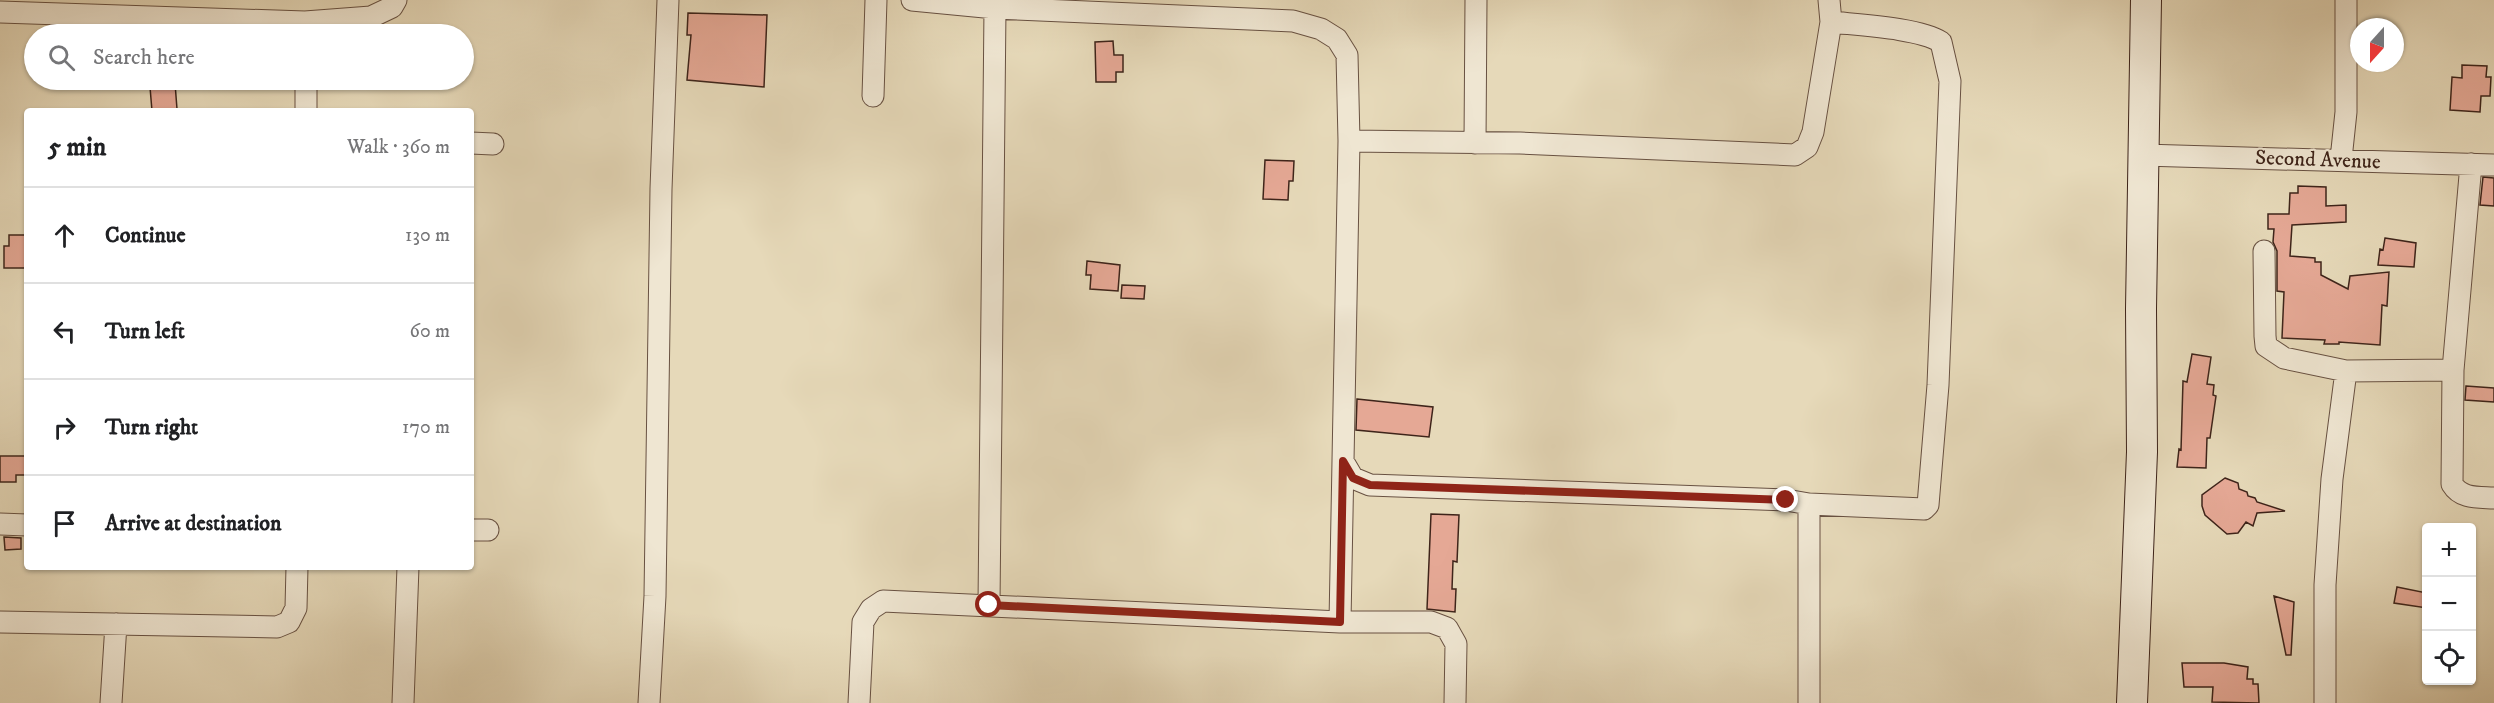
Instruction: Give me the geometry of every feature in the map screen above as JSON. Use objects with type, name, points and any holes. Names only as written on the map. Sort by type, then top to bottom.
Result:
[{"type":"street","points":[[327,24],[371,16],[392,7],[396,0]]},
{"type":"street","points":[[649,703],[655,596],[661,189],[668,0]]},
{"type":"street","points":[[873,96],[876,0]]},
{"type":"street","points":[[912,0],[995,8],[1293,21],[1321,28],[1337,39],[1347,55],[1349,141],[1340,622]]},
{"type":"street","points":[[1475,142],[1476,0]]},
{"type":"street","points":[[1349,141],[1475,142],[1795,155],[1807,147],[1814,132],[1831,22],[1829,0]]},
{"type":"street","points":[[2132,703],[2142,452],[2146,0]]},
{"type":"street","points":[[2341,159],[2346,112],[2346,0]]},
{"type":"street","points":[[989,605],[995,8]]},
{"type":"street","points":[[0,12],[229,24]]},
{"type":"street","points":[[1343,461],[1353,478],[1370,485],[1786,500],[1809,504],[1924,509],[1928,505],[1938,385],[1950,81],[1946,60],[1941,42],[1932,36],[1831,22]]},
{"type":"street","points":[[306,90],[306,108]]},
{"type":"street","points":[[474,143],[493,144]]},
{"type":"street","name":"Second Avenue","points":[[2143,155],[2494,165]]},
{"type":"street","points":[[2471,164],[2452,370],[2452,484],[2456,491],[2464,495],[2494,498]]},
{"type":"street","points":[[2264,251],[2266,346],[2284,358],[2346,371],[2452,370]]},
{"type":"street","points":[[2325,703],[2325,585],[2332,479],[2346,371]]},
{"type":"street","points":[[1809,504],[1809,703]]},
{"type":"street","points":[[0,524],[24,525]]},
{"type":"street","points":[[0,622],[277,627],[289,622],[296,608],[297,570]]},
{"type":"street","points":[[403,703],[408,570]]},
{"type":"street","points":[[859,703],[864,622],[871,609],[883,601],[1340,622],[1431,622],[1447,628],[1456,644],[1455,703]]},
{"type":"street","points":[[111,703],[116,624]]},
{"type":"building","points":[[688,13],[767,15],[764,87],[687,80],[691,35],[687,35]]},
{"type":"building","points":[[1113,41],[1114,55],[1123,55],[1123,72],[1116,72],[1116,82],[1096,82],[1095,42]]},
{"type":"building","points":[[2462,65],[2487,66],[2486,77],[2491,77],[2490,96],[2481,96],[2480,112],[2450,110],[2452,77],[2462,78]]},
{"type":"building","points":[[150,90],[176,90],[177,108],[152,108]]},
{"type":"building","points":[[1265,160],[1294,161],[1293,181],[1289,181],[1288,200],[1263,199]]},
{"type":"building","points":[[2483,177],[2494,178],[2494,206],[2480,205]]},
{"type":"building","points":[[2298,186],[2326,187],[2326,206],[2346,205],[2346,222],[2292,225],[2290,256],[2315,258],[2315,262],[2321,262],[2321,275],[2348,289],[2350,276],[2389,272],[2387,306],[2382,305],[2380,345],[2339,342],[2339,344],[2324,344],[2325,340],[2282,338],[2284,292],[2277,291],[2277,251],[2273,242],[2274,229],[2268,229],[2268,214],[2289,214],[2290,193],[2298,193]]},
{"type":"building","points":[[9,235],[24,235],[24,268],[4,268],[4,246],[9,246]]},
{"type":"building","points":[[2385,238],[2416,243],[2414,267],[2378,265],[2380,249],[2383,250]]},
{"type":"building","points":[[1087,261],[1120,265],[1118,291],[1090,289],[1091,275],[1086,275]]},
{"type":"building","points":[[1122,285],[1145,286],[1144,299],[1121,298]]},
{"type":"building","points":[[2192,354],[2211,357],[2207,384],[2214,385],[2213,395],[2216,396],[2210,438],[2207,438],[2206,468],[2177,467],[2179,449],[2181,450],[2183,381],[2187,382]]},
{"type":"building","points":[[2466,386],[2494,388],[2494,402],[2465,400]]},
{"type":"building","points":[[1357,399],[1433,407],[1429,437],[1356,430]]},
{"type":"building","points":[[0,456],[24,456],[24,475],[16,475],[16,482],[0,482]]},
{"type":"building","points":[[2225,478],[2238,483],[2239,489],[2247,492],[2248,496],[2255,498],[2257,502],[2285,511],[2257,513],[2253,526],[2246,522],[2238,533],[2227,534],[2205,515],[2202,506],[2202,495]]},
{"type":"building","points":[[1431,514],[1459,515],[1457,562],[1453,561],[1452,589],[1456,589],[1455,612],[1427,609]]},
{"type":"building","points":[[4,537],[21,538],[21,549],[5,550]]},
{"type":"building","points":[[2397,587],[2422,592],[2422,607],[2394,603]]},
{"type":"building","points":[[2274,596],[2294,602],[2291,655],[2286,655]]},
{"type":"building","points":[[2182,663],[2224,663],[2248,667],[2247,679],[2253,679],[2253,684],[2258,684],[2259,703],[2212,702],[2213,687],[2184,687]]},
{"type":"route","points":[[989,605],[1340,622],[1343,461],[1353,478],[1370,485],[1786,500]]}]
